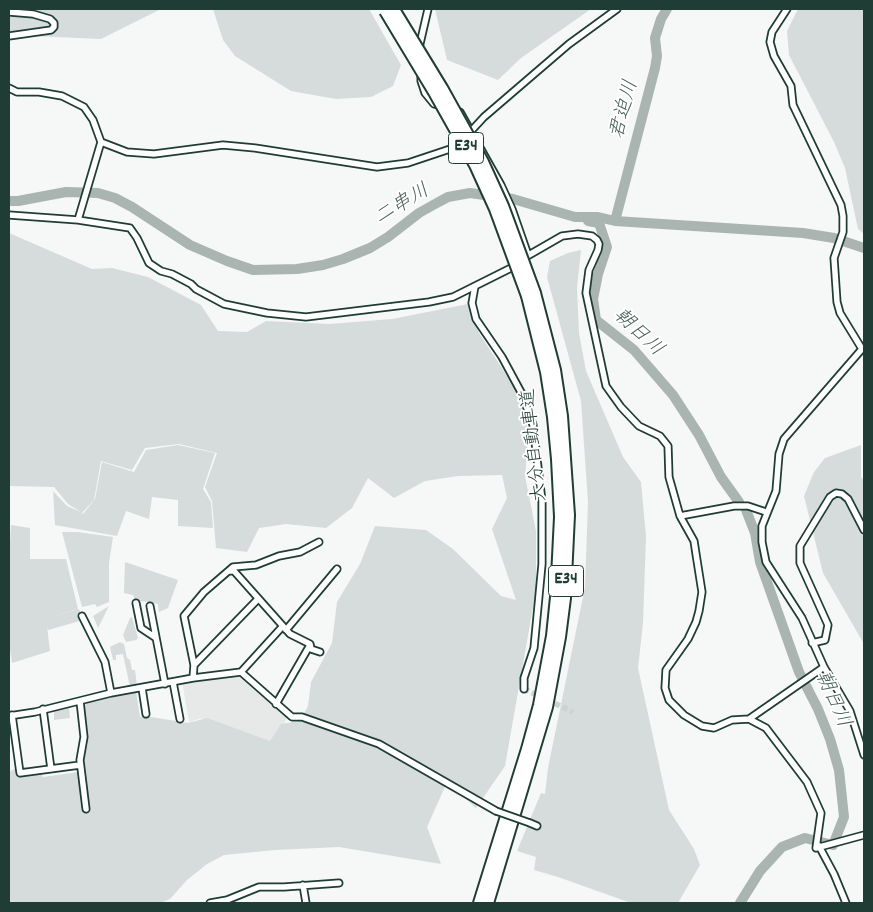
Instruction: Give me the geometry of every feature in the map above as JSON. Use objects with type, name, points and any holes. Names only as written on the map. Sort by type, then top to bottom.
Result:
[{"type":"highway","name":"大分自動車道","points":[[389,10],[446,95],[483,162],[503,206],[554,370],[562,416],[569,515],[568,561],[562,627],[554,675],[535,751],[496,862],[478,903]]},
{"type":"highway","name":"大分自動車道","points":[[488,903],[496,862]]},
{"type":"street","points":[[428,9],[419,50],[422,66],[421,81],[430,100],[434,104],[450,105],[459,109],[472,130],[512,208],[528,255]]},
{"type":"street","points":[[102,142],[127,152],[154,154],[223,145],[256,148],[378,167],[408,163],[450,149],[569,44],[617,9]]},
{"type":"street","points":[[787,9],[772,32],[770,42],[774,56],[791,86],[794,105],[844,216],[843,232],[834,258],[834,277],[840,313],[863,349],[784,439],[779,454],[776,491],[762,526],[764,556],[802,618],[824,667],[850,710],[864,755]]},
{"type":"street","points":[[9,12],[33,14],[50,19],[54,23],[54,27],[51,30],[9,36]]},
{"type":"street","points":[[9,88],[17,92],[39,92],[62,96],[84,107],[93,120],[102,142],[78,220]]},
{"type":"street","points":[[9,216],[78,220],[130,228],[137,238],[148,263],[191,284],[196,289],[224,304],[268,313],[306,317],[429,302],[453,297],[513,268],[513,264],[562,236],[578,234],[592,236],[599,244],[589,270],[586,293],[606,386],[621,407],[639,426],[660,436],[668,446],[669,477],[680,516],[694,541],[702,592],[696,622],[688,639],[666,670],[665,688],[669,700],[684,715],[702,726],[714,728],[732,720],[749,719],[766,728],[807,782],[821,813],[816,848],[864,835]]},
{"type":"street","points":[[476,286],[472,303],[476,319],[502,358],[522,394],[533,425],[542,501],[542,564],[535,640],[524,678],[524,689]]},
{"type":"street","points":[[812,643],[825,640],[828,624],[800,563],[800,546],[830,497],[836,494],[842,494],[848,499],[864,530]]},
{"type":"street","points":[[680,516],[734,506],[748,506],[766,512]]},
{"type":"street","points":[[193,678],[194,665],[184,616],[204,592],[234,567],[256,564],[300,552],[319,542]]},
{"type":"street","points":[[80,765],[20,773],[10,716],[35,712],[111,693],[193,678],[240,672],[284,629],[337,569]]},
{"type":"street","points":[[229,571],[234,571],[284,629],[310,644],[311,649],[320,652]]},
{"type":"street","points":[[194,665],[258,599]]},
{"type":"street","points":[[136,603],[141,628],[156,638]]},
{"type":"street","points":[[150,606],[165,684]]},
{"type":"street","points":[[82,616],[106,662],[111,693]]},
{"type":"street","points":[[276,704],[310,644]]},
{"type":"street","points":[[749,719],[824,667]]},
{"type":"street","points":[[240,672],[292,717],[302,717],[379,744],[496,811],[538,826]]},
{"type":"street","points":[[173,682],[180,719]]},
{"type":"street","points":[[142,688],[146,714]]},
{"type":"street","points":[[80,701],[84,737],[80,765],[86,809]]},
{"type":"street","points":[[43,709],[50,769]]},
{"type":"street","points":[[819,846],[834,874],[846,903]]},
{"type":"street","points":[[210,903],[227,900],[259,887],[339,882]]},
{"type":"street","points":[[303,885],[306,903]]},
{"type":"shaded area","points":[[9,9],[161,9],[101,39],[9,35]]},
{"type":"shaded area","points":[[213,9],[369,9],[401,65],[393,86],[371,97],[336,99],[291,91],[235,56],[223,40]]},
{"type":"shaded area","points":[[435,9],[591,9],[521,58],[498,80],[447,60]]},
{"type":"shaded area","points":[[798,9],[864,9],[864,234],[858,229],[845,168],[834,142],[789,55],[787,31]]},
{"type":"shaded area","points":[[9,233],[92,269],[112,268],[148,277],[201,305],[218,331],[247,332],[266,321],[329,324],[392,319],[468,304],[479,333],[518,393],[529,432],[525,476],[536,531],[536,590],[505,766],[476,808],[447,782],[427,827],[441,864],[339,847],[275,850],[224,855],[207,864],[187,880],[170,899],[160,903],[9,903],[9,772],[20,766],[38,770],[43,777],[79,772],[84,812],[89,812],[84,755],[88,729],[86,729],[83,702],[136,691],[140,717],[145,716],[188,723],[207,718],[270,741],[281,724],[300,721],[308,706],[311,682],[332,643],[337,602],[360,564],[375,526],[426,530],[453,549],[501,596],[516,600],[492,529],[507,498],[502,475],[458,476],[425,481],[394,498],[368,478],[352,508],[326,528],[286,524],[259,528],[247,552],[216,548],[212,501],[205,487],[217,453],[179,444],[145,448],[132,470],[101,461],[94,500],[82,513],[95,499],[102,462],[134,472],[146,450],[178,445],[215,453],[203,489],[211,502],[213,528],[178,526],[178,500],[152,497],[149,519],[126,511],[117,536],[55,525],[53,491],[67,506],[81,512],[68,504],[54,487],[9,486]]},
{"type":"shaded area","points":[[581,250],[577,288],[579,333],[586,371],[623,457],[641,482],[646,536],[643,623],[638,668],[669,810],[694,849],[700,865],[678,903],[631,903],[534,870],[536,857],[517,851],[541,793],[545,794],[548,768],[585,587],[588,502],[581,401],[547,277],[550,261],[568,253]]},
{"type":"shaded area","points":[[861,445],[861,477],[864,481],[864,644],[823,573],[804,496],[814,472],[825,458]]},
{"type":"shaded area","points":[[11,525],[30,528],[30,559],[66,559],[78,609],[45,619],[79,609],[83,620],[48,630],[47,626],[50,651],[12,663],[9,642]]},
{"type":"shaded area","points":[[62,532],[78,532],[113,537],[109,563],[109,602],[97,607],[95,604],[82,607]]},
{"type":"shaded area","points":[[125,562],[178,580],[168,608],[159,612],[158,604],[135,600],[133,595],[124,593]]},
{"type":"shaded area","points":[[109,606],[98,628],[93,616]]},
{"type":"shaded area","points":[[132,617],[138,638],[126,642],[123,635]]},
{"type":"shaded area","points":[[120,642],[124,644],[132,670],[135,670],[137,686],[130,687],[123,654],[116,655],[116,660],[113,660],[110,647]]},
{"type":"shaded area","points":[[238,676],[276,709],[287,716],[272,760],[198,767],[202,718],[189,722],[182,681]]},
{"type":"shaded area","points":[[69,707],[70,718],[54,720],[54,711]]},
{"type":"waterway","name":"君迫川","points":[[615,221],[655,68],[657,56],[655,38],[661,19],[667,9]]},
{"type":"waterway","name":"二串川","points":[[9,201],[66,192],[98,193],[115,198],[132,207],[190,245],[253,270],[297,269],[323,265],[343,259],[370,248],[388,237],[419,213],[448,197],[470,193],[513,199],[575,217],[598,217],[615,221],[803,233],[834,238],[864,248]]},
{"type":"waterway","name":"朝日川","points":[[588,221],[599,223],[607,247],[598,274],[593,299],[596,320],[634,350],[673,395],[699,435],[721,477],[739,502]]},
{"type":"waterway","name":"朝日川","points":[[740,903],[760,871],[782,847],[805,838],[833,845],[844,817],[839,770],[830,739],[818,709],[799,672],[760,562],[755,533],[746,510]]},
{"type":"tunnel","points":[[524,689],[573,712]]}]
